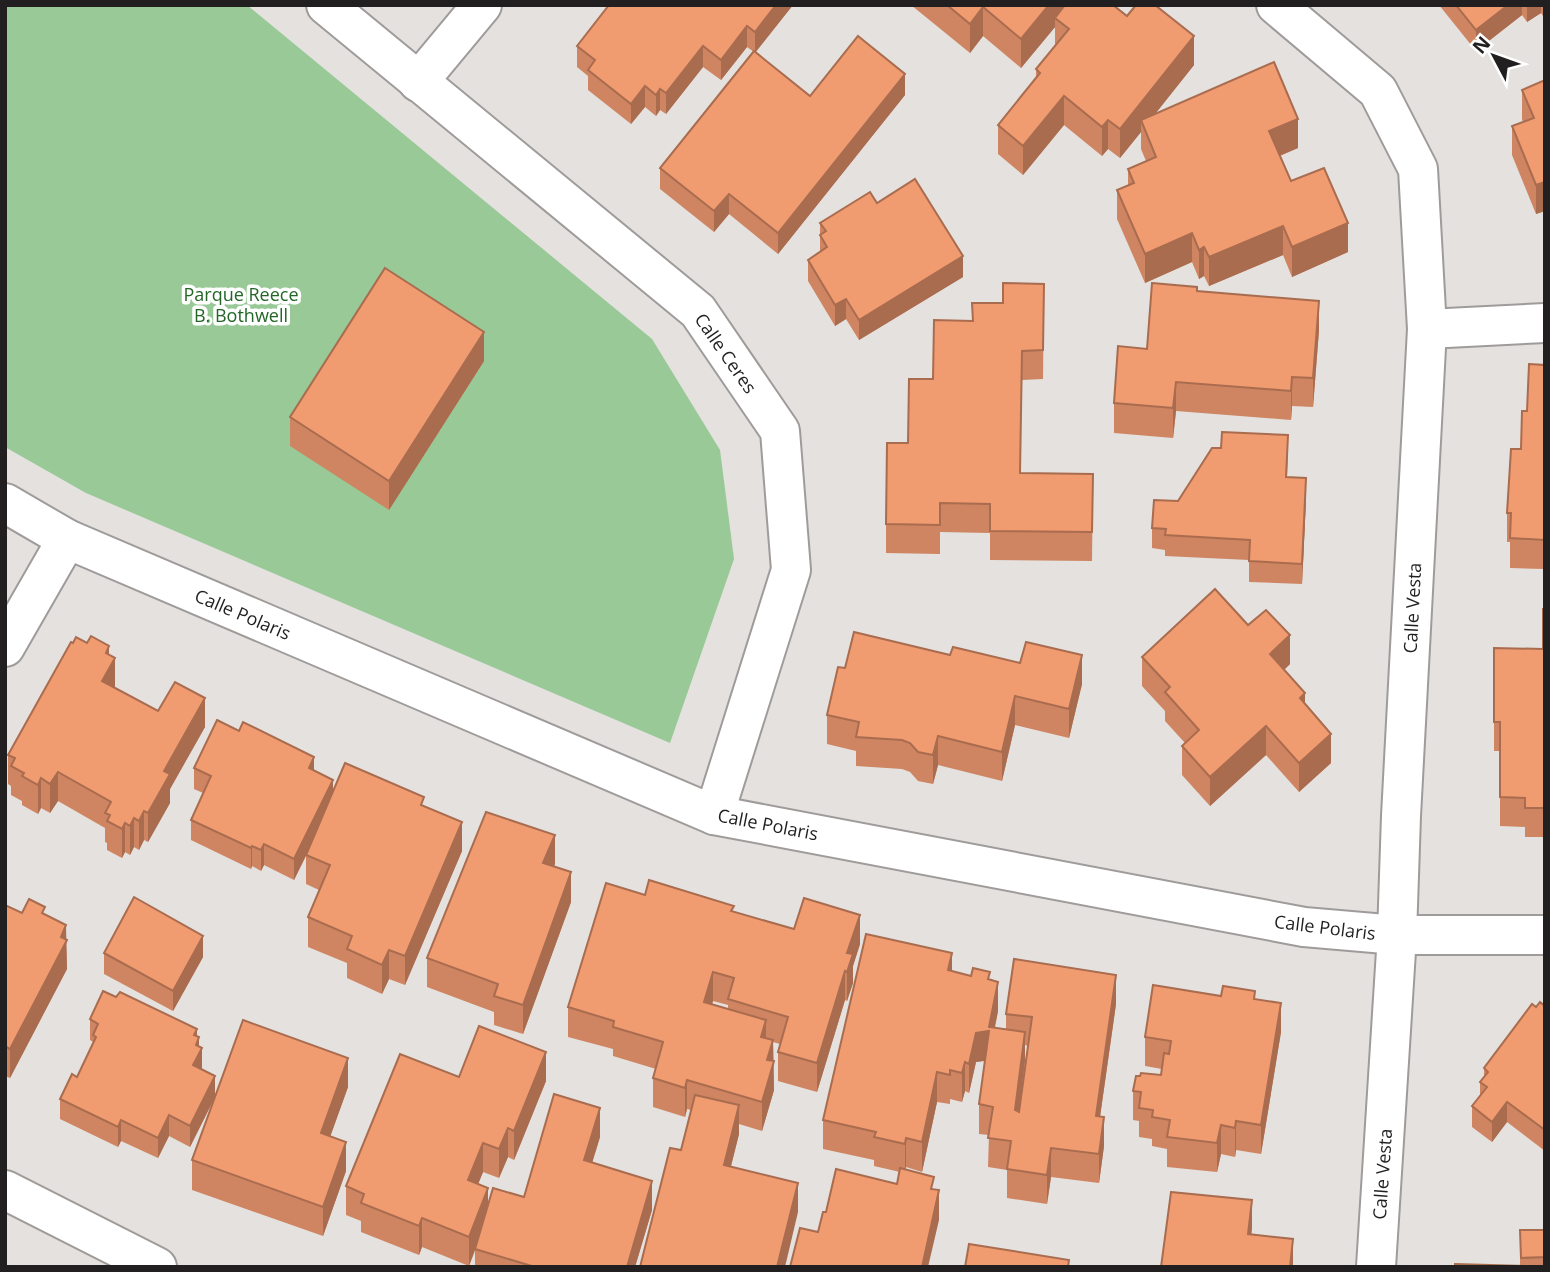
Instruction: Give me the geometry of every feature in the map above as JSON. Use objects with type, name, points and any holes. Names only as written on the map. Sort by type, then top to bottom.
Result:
[{"type":"street","name":"Calle Ceres","points":[[326,5],[698,311],[780,431],[791,570],[714,815]]},
{"type":"street","points":[[418,82],[482,5]]},
{"type":"street","name":"Calle Vesta","points":[[1276,5],[1378,91],[1418,169],[1427,329],[1397,935],[1376,1267]]},
{"type":"street","points":[[1427,329],[1545,323]]},
{"type":"street","name":"Calle Polaris","points":[[5,503],[66,538],[714,815],[1304,927],[1397,935],[1545,935]]},
{"type":"street","points":[[5,647],[66,538]]},
{"type":"street","points":[[5,1189],[157,1267]]},
{"type":"green space","name":"Parque Reece B. Bothwell","points":[[5,5],[247,5],[652,339],[720,450],[734,559],[670,743],[86,493],[5,447]]},
{"type":"building","points":[[609,5],[776,5],[755,32],[747,26],[721,60],[703,46],[666,93],[660,89],[656,95],[645,86],[631,104],[588,70],[595,60],[577,46]]},
{"type":"building","points":[[947,5],[1049,5],[1021,39],[983,7],[970,24]]},
{"type":"building","points":[[1065,5],[1113,5],[1127,16],[1136,5],[1155,5],[1194,36],[1120,129],[1108,120],[1102,127],[1064,96],[1023,146],[998,125],[1040,73],[1036,69],[1069,29],[1055,18]]},
{"type":"building","points":[[1456,5],[1508,5],[1476,30]]},
{"type":"building","points":[[858,36],[905,74],[778,233],[729,194],[714,211],[660,168],[754,51],[810,96]]},
{"type":"building","points":[[1274,62],[1298,119],[1269,131],[1291,181],[1324,168],[1348,223],[1292,247],[1283,226],[1209,257],[1204,247],[1199,250],[1192,233],[1145,254],[1117,190],[1134,183],[1128,169],[1156,157],[1141,120]]},
{"type":"building","points":[[1545,80],[1545,182],[1536,185],[1512,126],[1534,118],[1522,90]]},
{"type":"building","points":[[915,179],[963,256],[859,320],[846,299],[835,305],[808,260],[827,247],[820,235],[826,231],[820,223],[870,192],[877,203]]},
{"type":"building","points":[[385,268],[484,332],[389,481],[290,417]]},
{"type":"building","points":[[1003,283],[1044,284],[1043,350],[1022,351],[1020,473],[1093,474],[1092,532],[990,531],[990,504],[940,503],[940,525],[886,524],[887,443],[908,443],[909,379],[933,379],[934,320],[973,321],[972,303],[1003,303]]},
{"type":"building","points":[[1152,283],[1197,287],[1197,291],[1319,301],[1313,378],[1292,377],[1291,391],[1176,382],[1173,408],[1114,403],[1118,346],[1147,349]]},
{"type":"building","points":[[1529,364],[1545,365],[1545,540],[1510,538],[1511,513],[1507,513],[1511,449],[1521,449],[1522,411],[1527,411]]},
{"type":"building","points":[[1222,432],[1288,435],[1286,477],[1306,478],[1302,564],[1249,561],[1250,540],[1165,535],[1166,529],[1152,528],[1154,500],[1178,501],[1212,448],[1221,448]]},
{"type":"building","points":[[1215,589],[1248,625],[1266,610],[1290,635],[1270,654],[1305,693],[1300,698],[1331,734],[1299,763],[1266,726],[1210,777],[1182,746],[1199,730],[1165,692],[1170,687],[1142,657]]},
{"type":"building","points":[[1543,609],[1545,808],[1525,808],[1525,798],[1500,797],[1500,722],[1494,722],[1494,648],[1543,649]]},
{"type":"building","points":[[854,632],[950,655],[953,647],[1020,663],[1026,642],[1082,655],[1069,709],[1015,696],[1002,752],[938,736],[933,755],[918,752],[910,743],[902,740],[856,737],[859,722],[827,715],[838,667],[845,668]]},
{"type":"building","points":[[91,636],[109,646],[106,653],[115,658],[102,681],[158,711],[175,682],[205,698],[164,771],[170,774],[148,813],[144,811],[139,821],[134,818],[130,826],[125,823],[122,829],[107,821],[110,815],[105,813],[111,802],[58,772],[50,784],[41,778],[38,785],[11,766],[15,758],[8,755],[71,642],[73,643],[76,637],[87,643]]},
{"type":"building","points":[[217,720],[239,731],[243,722],[314,757],[309,768],[333,780],[294,859],[264,844],[261,850],[252,846],[251,848],[191,820],[211,776],[194,768]]},
{"type":"building","points":[[345,763],[424,797],[421,805],[462,822],[405,956],[389,950],[382,965],[347,949],[352,936],[308,917],[330,865],[306,855]]},
{"type":"building","points":[[486,812],[555,835],[543,863],[571,872],[523,1005],[494,996],[498,984],[427,958]]},
{"type":"building","points":[[649,880],[734,906],[731,911],[794,929],[804,898],[860,915],[847,953],[853,954],[847,972],[845,971],[817,1063],[778,1052],[788,1017],[728,999],[734,978],[713,972],[704,1002],[766,1020],[761,1037],[773,1040],[767,1060],[774,1061],[762,1102],[687,1080],[685,1088],[653,1078],[663,1042],[613,1027],[614,1021],[568,1007],[606,883],[645,895]]},
{"type":"building","points":[[134,897],[203,936],[173,991],[104,953]]},
{"type":"building","points":[[29,899],[45,907],[42,913],[66,925],[61,937],[67,940],[10,1049],[5,1046],[5,905],[22,913]]},
{"type":"building","points":[[866,934],[952,953],[948,970],[971,976],[973,968],[990,972],[988,979],[998,982],[989,1027],[1025,1032],[1015,1110],[1019,1112],[1032,1017],[1006,1014],[1014,959],[1116,975],[1096,1116],[1104,1117],[1099,1154],[1051,1148],[1047,1175],[1007,1169],[1011,1141],[988,1138],[993,1107],[979,1104],[989,1031],[976,1033],[969,1064],[965,1062],[962,1073],[950,1070],[950,1075],[937,1072],[922,1142],[906,1138],[905,1144],[874,1137],[876,1132],[823,1120]]},
{"type":"building","points":[[1153,985],[1221,996],[1223,986],[1255,991],[1254,999],[1281,1003],[1261,1125],[1236,1121],[1235,1128],[1221,1125],[1217,1143],[1167,1137],[1170,1120],[1152,1117],[1153,1110],[1139,1108],[1141,1092],[1133,1091],[1136,1076],[1141,1073],[1161,1075],[1164,1053],[1169,1054],[1171,1041],[1145,1037]]},
{"type":"building","points":[[103,991],[116,997],[120,992],[197,1029],[194,1035],[199,1037],[196,1045],[202,1048],[193,1065],[215,1076],[190,1126],[169,1115],[158,1138],[121,1120],[118,1127],[60,1099],[72,1074],[77,1077],[96,1037],[93,1035],[98,1024],[90,1019]]},
{"type":"building","points":[[1540,1002],[1545,1006],[1545,1130],[1507,1102],[1492,1122],[1472,1106],[1487,1087],[1480,1082],[1488,1072],[1484,1068],[1532,1004],[1536,1007]]},
{"type":"building","points":[[243,1020],[348,1058],[321,1133],[346,1142],[323,1207],[192,1160]]},
{"type":"building","points":[[479,1026],[546,1052],[514,1131],[508,1128],[499,1149],[483,1143],[468,1180],[488,1188],[469,1237],[422,1218],[419,1226],[361,1203],[364,1194],[346,1186],[400,1054],[459,1077]]},
{"type":"building","points":[[554,1094],[600,1108],[584,1160],[652,1181],[627,1267],[535,1267],[475,1249],[493,1188],[524,1197]]},
{"type":"building","points":[[695,1095],[739,1105],[724,1165],[798,1183],[777,1267],[640,1267],[670,1148],[681,1150]]},
{"type":"building","points":[[900,1168],[934,1177],[931,1189],[939,1190],[922,1267],[790,1267],[800,1228],[818,1232],[823,1212],[826,1212],[836,1169],[897,1184]]},
{"type":"building","points":[[1171,1192],[1252,1200],[1248,1234],[1293,1239],[1290,1267],[1161,1267]]},
{"type":"building","points":[[1520,1230],[1545,1230],[1545,1257],[1521,1258]]},
{"type":"building","points":[[969,1244],[1069,1260],[1068,1267],[965,1267]]},
{"type":"building","points":[[1455,1264],[1528,1266],[1528,1267],[1455,1267]]}]
